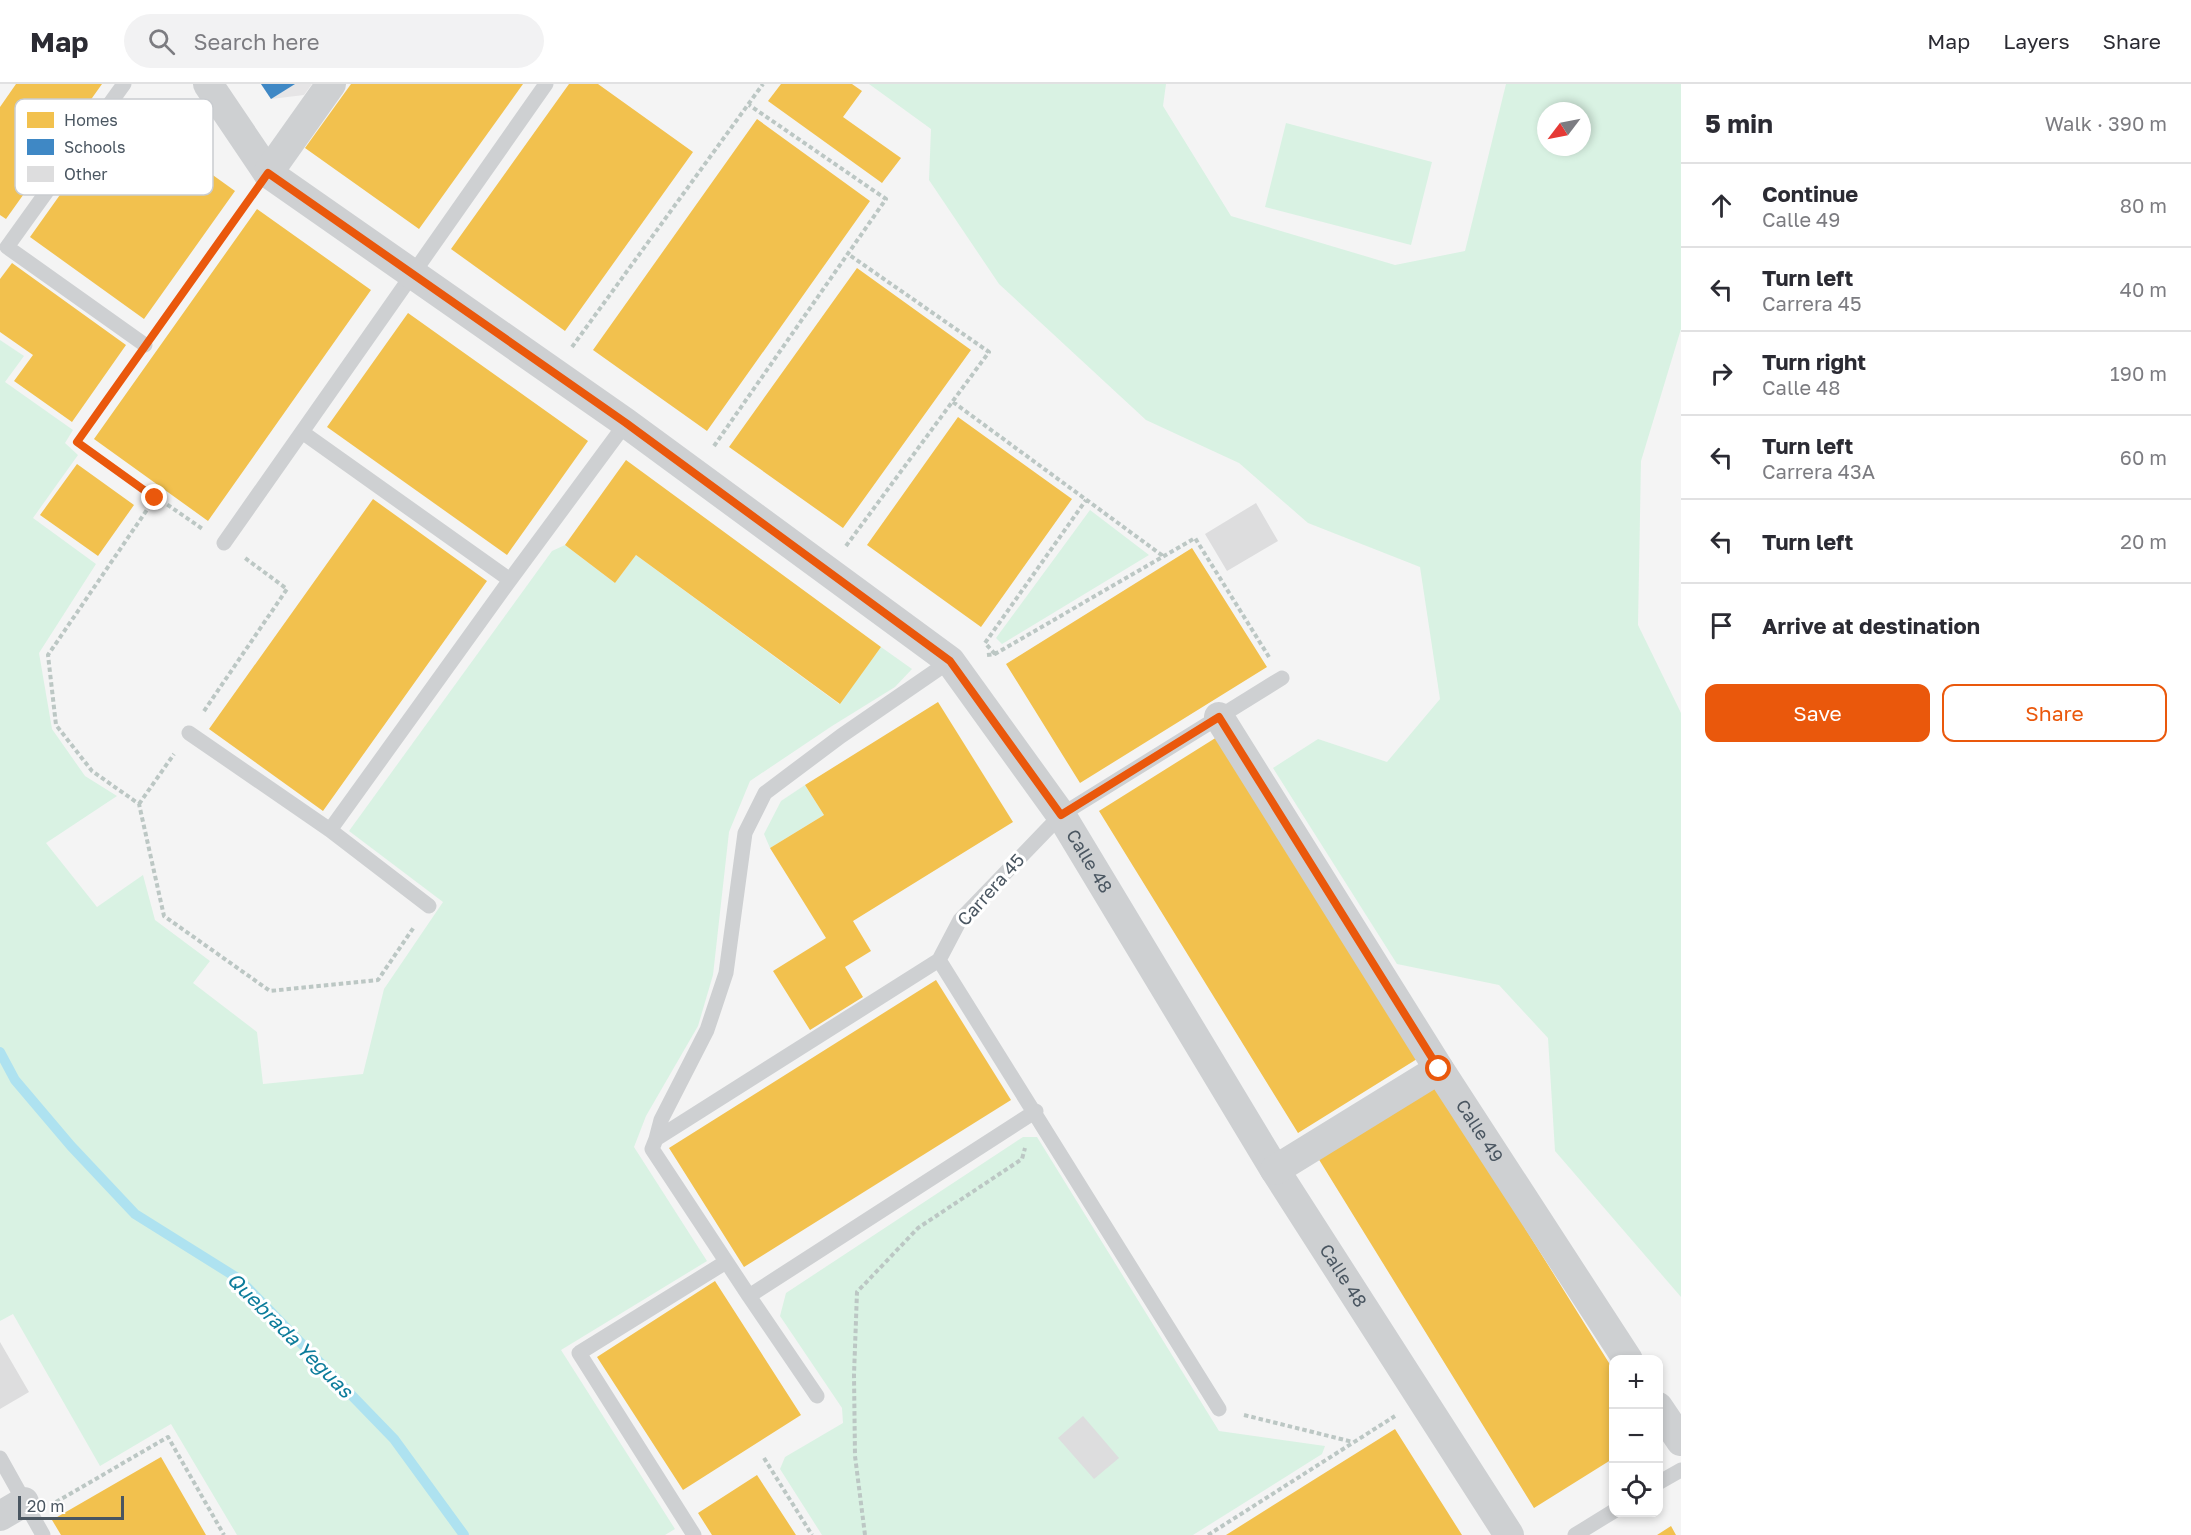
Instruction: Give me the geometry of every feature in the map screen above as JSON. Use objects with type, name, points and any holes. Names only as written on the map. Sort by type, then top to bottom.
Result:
[{"type":"street","name":"Calle 48","points":[[208,84],[268,173],[626,423],[950,661],[1061,815],[1275,1170],[1509,1535]]},
{"type":"street","points":[[268,173],[331,84]]},
{"type":"street","name":"Calle 49","points":[[1219,717],[1439,1069],[1625,1355]]},
{"type":"street","points":[[1275,1170],[1439,1069]]},
{"type":"street","points":[[1660,1409],[1681,1441]]},
{"type":"lane","points":[[113,99],[124,84]]},
{"type":"lane","points":[[224,543],[546,84]]},
{"type":"lane","points":[[44,195],[7,247],[145,345]]},
{"type":"lane","points":[[330,830],[626,423]]},
{"type":"lane","points":[[302,432],[510,580]]},
{"type":"lane","points":[[817,1396],[726,1262],[654,1144],[661,1120],[707,1030],[726,973],[745,833],[765,793],[841,736],[950,661]]},
{"type":"lane","name":"Carrera 45","points":[[654,1144],[939,960],[960,920],[1061,815],[1282,678]]},
{"type":"lane","points":[[189,733],[330,830],[429,906]]},
{"type":"lane","points":[[939,960],[1036,1112],[1219,1409]]},
{"type":"lane","points":[[749,1296],[1036,1112]]},
{"type":"lane","points":[[694,1535],[579,1353],[726,1262]]},
{"type":"lane","points":[[0,1458],[19,1511],[43,1535]]},
{"type":"lane","points":[[1663,1481],[1681,1470]]},
{"type":"lane","points":[[1575,1535],[1609,1514]]},
{"type":"path","points":[[554,372],[763,84]]},
{"type":"path","points":[[695,473],[886,199],[749,105]]},
{"type":"path","points":[[268,173],[77,442],[155,498],[48,655],[56,725],[92,771],[139,804],[164,916],[270,991],[378,980],[429,906]]},
{"type":"path","points":[[827,572],[989,352],[848,254]]},
{"type":"path","points":[[953,402],[1163,556]]},
{"type":"path","points":[[995,654],[985,643],[1086,500]]},
{"type":"path","points":[[950,661],[995,654],[1195,538],[1282,678]]},
{"type":"path","points":[[139,804],[287,589]]},
{"type":"path","points":[[865,1535],[855,1456],[854,1375],[857,1292],[918,1228],[1022,1159],[1036,1112]]},
{"type":"path","points":[[1208,1535],[1421,1399]]},
{"type":"path","points":[[1219,1409],[1353,1442]]},
{"type":"path","points":[[19,1511],[168,1437],[224,1535]]},
{"type":"path","points":[[764,1458],[812,1535]]},
{"type":"shaded area","points":[[261,84],[312,84],[304,95],[271,99]]},
{"type":"green space","points":[[869,84],[1166,84],[1163,106],[1231,216],[1395,265],[1465,251],[1506,84],[1681,84],[1681,329],[1641,461],[1638,625],[1681,713],[1681,1297],[1555,1151],[1548,1038],[1499,985],[1397,964],[1273,768],[1318,739],[1387,762],[1440,699],[1420,567],[1308,523],[1239,463],[1146,420],[999,284],[929,180],[931,129]]},
{"type":"green space","points":[[1286,123],[1432,162],[1411,245],[1265,207]]},
{"type":"green space","points":[[0,340],[24,356],[5,382],[73,430],[65,443],[78,455],[33,518],[96,564],[39,653],[52,729],[85,776],[117,796],[46,843],[97,907],[143,875],[155,920],[210,961],[193,983],[257,1032],[263,1084],[363,1074],[384,989],[443,902],[349,831],[552,551],[565,545],[615,583],[636,555],[839,704],[881,647],[912,669],[895,687],[750,781],[729,832],[713,975],[698,1026],[646,1116],[634,1147],[707,1261],[561,1350],[675,1529],[665,1535],[237,1535],[171,1424],[100,1466],[13,1314],[0,1321]]},
{"type":"green space","points":[[1090,510],[1149,555],[1002,644],[996,638]]},
{"type":"green space","points":[[805,785],[824,815],[770,848],[764,834],[781,801]]},
{"type":"green space","points":[[1023,1137],[1037,1137],[1219,1431],[1325,1446],[1322,1454],[1193,1535],[822,1535],[780,1469],[785,1457],[843,1423],[842,1408],[780,1316],[786,1293]]},
{"type":"building: Homes","points":[[16,84],[102,84],[91,99],[15,99],[15,195],[23,195],[6,219],[0,215],[0,107]]},
{"type":"building: Homes","points":[[351,84],[523,84],[419,229],[305,148]]},
{"type":"building: Homes","points":[[569,84],[598,84],[693,152],[565,331],[451,249]]},
{"type":"building: Homes","points":[[781,84],[852,84],[862,91],[843,117],[901,158],[882,183],[768,101]]},
{"type":"building: Homes","points":[[757,119],[870,201],[707,431],[593,350]]},
{"type":"building: Homes","points":[[213,175],[235,191],[144,319],[30,237],[60,195],[213,195]]},
{"type":"building: Homes","points":[[257,209],[371,290],[208,521],[94,439]]},
{"type":"building: Homes","points":[[12,263],[126,345],[72,422],[14,381],[33,355],[0,332],[0,279]]},
{"type":"building: Homes","points":[[857,268],[971,350],[843,528],[729,447]]},
{"type":"building: Homes","points":[[408,313],[588,441],[507,555],[327,427]]},
{"type":"building: Homes","points":[[958,417],[1072,499],[981,627],[867,545]]},
{"type":"building: Homes","points":[[626,460],[881,647],[840,704],[636,555],[615,583],[565,545]]},
{"type":"building: Homes","points":[[77,464],[134,505],[98,556],[40,515]]},
{"type":"building: Homes","points":[[373,499],[487,581],[323,811],[209,729]]},
{"type":"building: Homes","points":[[1192,548],[1267,667],[1080,783],[1006,664]]},
{"type":"building: Homes","points":[[938,702],[1013,822],[853,921],[871,951],[845,967],[863,997],[810,1030],[773,971],[826,938],[770,848],[824,815],[805,785]]},
{"type":"building: Homes","points":[[1217,737],[1417,1059],[1298,1133],[1099,811]]},
{"type":"building: Homes","points":[[936,980],[1011,1100],[744,1267],[669,1148]]},
{"type":"building: Homes","points":[[1436,1085],[1609,1363],[1609,1461],[1534,1508],[1318,1158]]},
{"type":"building: Homes","points":[[715,1281],[801,1415],[683,1490],[597,1357]]},
{"type":"building: Homes","points":[[1395,1429],[1462,1535],[1226,1535],[1315,1479]]},
{"type":"building: Homes","points":[[161,1457],[206,1535],[61,1535],[52,1520]]},
{"type":"building: Homes","points":[[757,1475],[796,1535],[712,1535],[698,1513]]},
{"type":"building: Homes","points":[[1671,1526],[1676,1535],[1657,1535]]},
{"type":"building: Schools","points":[[261,84],[295,84],[271,99]]},
{"type":"building: Other","points":[[1256,503],[1278,541],[1227,571],[1205,534]]},
{"type":"building: Other","points":[[0,1342],[29,1392],[0,1409]]},
{"type":"building: Other","points":[[1083,1416],[1119,1458],[1094,1479],[1058,1438]]},
{"type":"waterway","name":"Quebrada Yeguas","points":[[0,1052],[15,1080],[71,1146],[135,1214],[239,1279],[394,1439],[464,1535]]},
{"type":"route","points":[[155,498],[77,442],[268,173],[626,423],[950,661],[1061,815],[1219,717],[1439,1069]]}]
